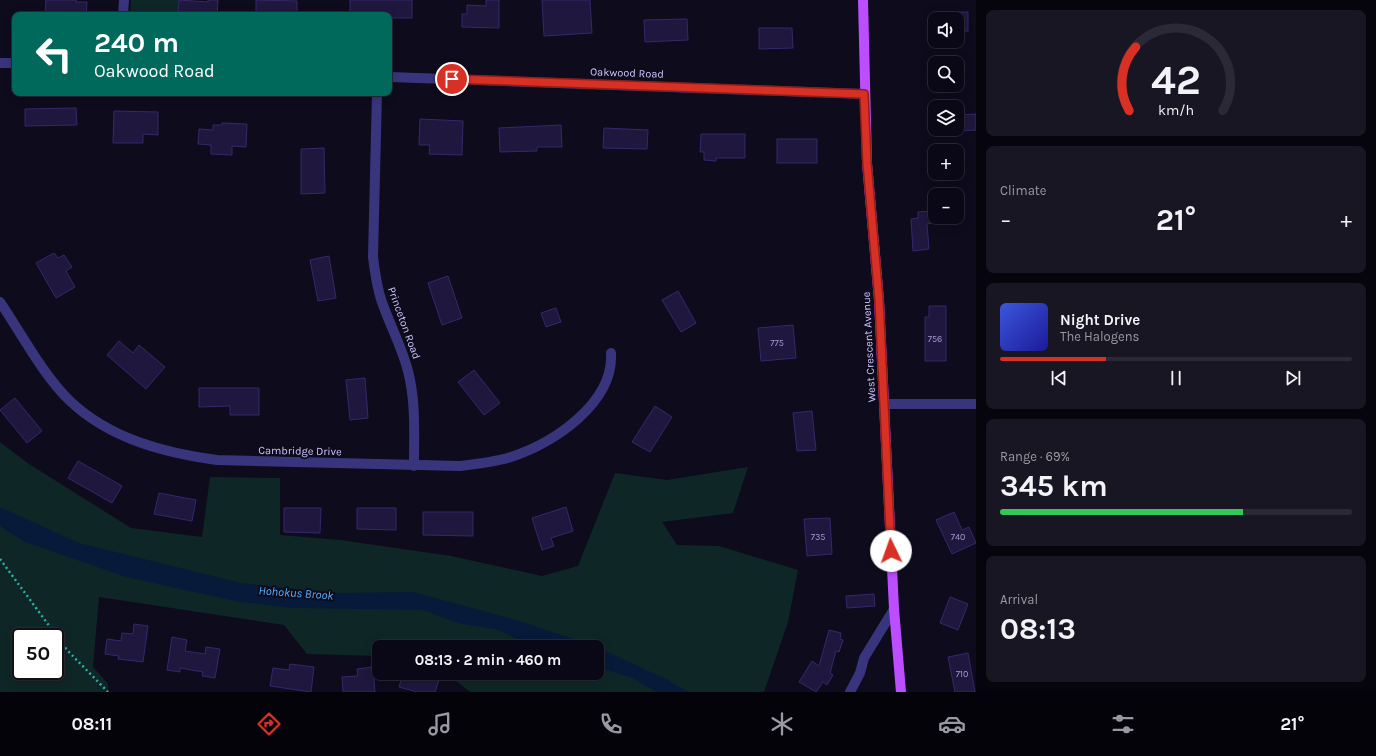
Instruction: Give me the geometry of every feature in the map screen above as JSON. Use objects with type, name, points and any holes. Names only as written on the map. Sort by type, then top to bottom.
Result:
[{"type":"main road","name":"West Crescent Avenue","points":[[863,0],[864,94],[867,163],[879,300],[894,609],[901,692]]},
{"type":"street","points":[[123,12],[124,0]]},
{"type":"street","points":[[0,63],[12,63]]},
{"type":"street","name":"Oakwood Road","points":[[392,77],[864,94]]},
{"type":"street","name":"Princeton Road","points":[[377,96],[373,257],[376,281],[382,304],[400,347],[408,372],[414,412],[414,466]]},
{"type":"street","name":"Cambridge Drive","points":[[0,302],[54,383],[84,413],[103,426],[125,436],[167,451],[217,460],[414,466],[460,466],[487,463],[512,456],[537,446],[560,433],[580,416],[605,387],[610,374],[611,353]]},
{"type":"street","points":[[885,404],[976,404]]},
{"type":"street","points":[[850,692],[860,673],[864,658],[894,609]]},
{"type":"path","points":[[0,559],[67,650],[108,692]]},
{"type":"green space","points":[[131,0],[182,0],[180,12],[130,12]]},
{"type":"green space","points":[[0,442],[29,464],[131,528],[202,537],[210,477],[280,478],[280,535],[340,540],[451,556],[542,576],[578,566],[615,473],[667,480],[748,467],[733,513],[662,522],[677,545],[719,546],[798,570],[788,622],[764,692],[470,692],[455,680],[604,680],[604,640],[372,640],[372,656],[307,654],[284,625],[99,597],[93,667],[108,684],[108,692],[0,692]]},
{"type":"water","name":"Hohokus Brook","points":[[0,507],[79,543],[241,583],[334,593],[414,592],[513,619],[577,640],[519,640],[499,630],[457,623],[424,610],[293,608],[240,602],[126,577],[25,542],[0,526]]},
{"type":"water","points":[[604,650],[666,679],[689,692],[657,692],[632,678],[604,669]]},
{"type":"building","points":[[46,0],[76,0],[76,2],[87,2],[86,12],[45,12]]},
{"type":"building","points":[[179,0],[208,2],[208,0],[218,0],[217,12],[178,12]]},
{"type":"building","points":[[256,0],[297,1],[297,12],[256,12]]},
{"type":"building","points":[[350,0],[412,0],[412,18],[392,18],[392,12],[350,12]]},
{"type":"building","points":[[486,0],[499,0],[499,28],[462,27],[462,14],[467,14],[467,5],[486,6]]},
{"type":"building","points":[[542,0],[590,0],[592,33],[544,36]]},
{"type":"building","points":[[964,12],[968,12],[968,31],[964,31]]},
{"type":"building","points":[[687,19],[688,40],[645,42],[644,20]]},
{"type":"building","points":[[759,28],[792,28],[793,48],[759,49]]},
{"type":"building","points":[[76,108],[77,125],[25,126],[25,109]]},
{"type":"building","points":[[114,111],[158,112],[158,135],[143,134],[143,143],[113,143]]},
{"type":"building","points":[[976,114],[976,130],[964,131],[964,115]]},
{"type":"building","points":[[420,119],[463,121],[462,155],[429,154],[430,145],[419,145]]},
{"type":"building","points":[[222,123],[247,124],[246,147],[232,146],[232,155],[211,154],[211,145],[198,144],[199,129],[213,130],[213,125],[222,125]]},
{"type":"building","points":[[561,125],[562,147],[537,147],[537,151],[500,152],[499,128]]},
{"type":"building","points":[[604,128],[648,130],[647,149],[603,148]]},
{"type":"building","points":[[701,134],[745,134],[745,158],[716,158],[716,161],[704,160],[704,152],[700,152]]},
{"type":"building","points":[[777,139],[817,139],[817,163],[777,163]]},
{"type":"building","points":[[324,148],[325,193],[301,194],[301,149]]},
{"type":"building","points":[[928,211],[927,224],[929,249],[913,251],[911,219],[918,218],[918,212]]},
{"type":"building","points":[[54,253],[58,258],[64,255],[72,267],[66,271],[75,287],[56,298],[36,263]]},
{"type":"building","points":[[329,256],[336,298],[318,301],[310,260]]},
{"type":"building","points":[[448,276],[462,318],[442,325],[428,283]]},
{"type":"building","points":[[678,291],[696,323],[681,332],[662,300]]},
{"type":"building","points":[[929,306],[946,306],[946,361],[925,361],[925,317],[929,317]]},
{"type":"building","points":[[556,308],[561,322],[546,327],[541,313]]},
{"type":"building","points":[[793,325],[796,358],[761,361],[758,328]]},
{"type":"building","points":[[119,341],[133,353],[139,345],[165,367],[146,389],[107,355]]},
{"type":"building","points":[[474,370],[500,403],[484,415],[458,382]]},
{"type":"building","points":[[365,378],[368,418],[350,420],[346,380]]},
{"type":"building","points":[[199,388],[259,388],[259,415],[230,415],[230,406],[199,407]]},
{"type":"building","points":[[15,398],[42,431],[27,443],[0,410]]},
{"type":"building","points":[[655,406],[672,417],[650,452],[632,442]]},
{"type":"building","points":[[812,411],[816,450],[797,451],[793,413]]},
{"type":"building","points":[[78,461],[122,486],[112,503],[68,478]]},
{"type":"building","points":[[159,493],[196,500],[192,521],[154,514]]},
{"type":"building","points":[[566,507],[573,531],[551,538],[554,546],[542,550],[532,518]]},
{"type":"building","points":[[284,508],[321,508],[320,533],[284,532]]},
{"type":"building","points":[[357,508],[396,508],[396,530],[357,529]]},
{"type":"building","points":[[423,512],[473,512],[473,536],[423,535]]},
{"type":"building","points":[[954,512],[962,530],[969,527],[976,543],[952,554],[936,520]]},
{"type":"building","points":[[830,518],[832,554],[807,556],[804,519]]},
{"type":"building","points":[[874,594],[875,606],[847,608],[846,596]]},
{"type":"building","points":[[950,597],[968,604],[958,630],[940,623]]},
{"type":"building","points":[[134,624],[148,626],[143,662],[118,659],[119,656],[105,654],[107,639],[121,641],[122,633],[133,634]]},
{"type":"building","points":[[829,630],[841,633],[840,639],[843,640],[839,652],[836,651],[830,673],[833,675],[827,685],[823,682],[816,692],[799,682],[812,661],[819,666]]},
{"type":"building","points":[[172,637],[187,640],[185,651],[205,654],[206,647],[220,649],[215,678],[202,676],[203,672],[180,668],[180,672],[167,670]]},
{"type":"building","points":[[968,653],[975,692],[955,692],[948,657]]},
{"type":"building","points":[[290,664],[314,667],[311,692],[270,686],[273,668],[289,670]]},
{"type":"building","points":[[372,667],[372,680],[374,680],[375,692],[343,692],[342,677],[358,676],[357,669]]},
{"type":"building","points":[[401,680],[439,680],[435,692],[417,692],[399,687]]},
{"type":"route","points":[[452,79],[864,94],[867,163],[879,300],[891,551]]}]
